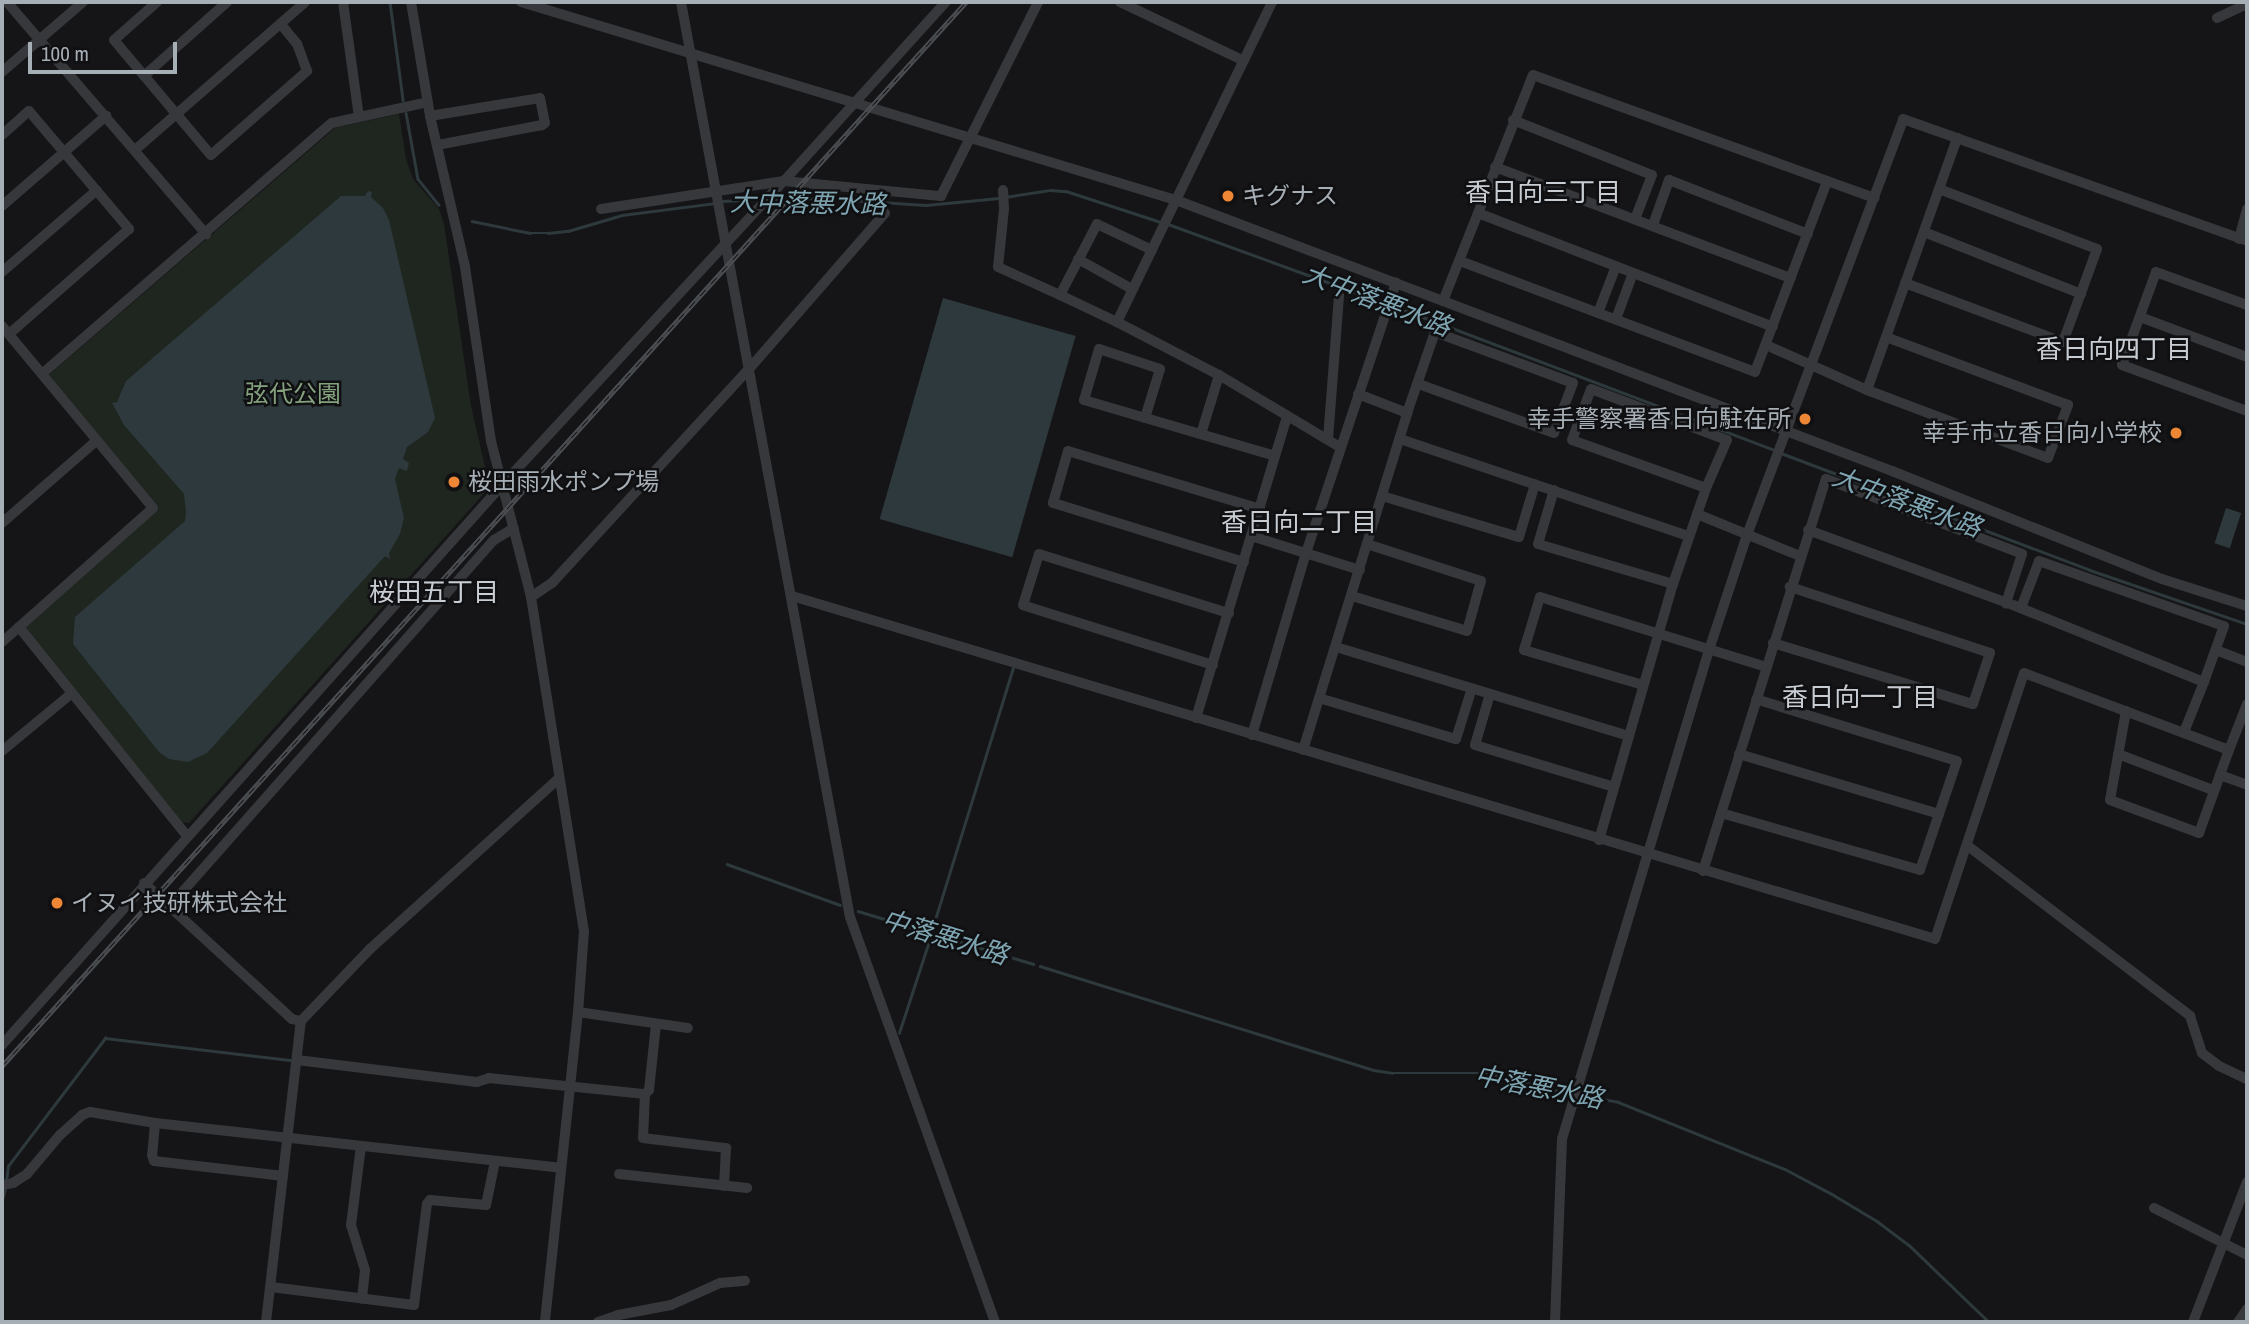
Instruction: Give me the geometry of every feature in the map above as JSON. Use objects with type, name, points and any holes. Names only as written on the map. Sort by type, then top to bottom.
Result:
[{"type":"street","points":[[8,2],[206,234]]},
{"type":"street","points":[[2,72],[83,2]]},
{"type":"street","points":[[157,2],[114,40],[211,155],[307,71],[297,44],[281,24]]},
{"type":"street","points":[[144,76],[227,2]]},
{"type":"street","points":[[135,150],[304,2]]},
{"type":"street","points":[[343,2],[359,117]]},
{"type":"street","points":[[411,2],[430,116],[466,267],[491,441],[531,597],[583,931],[578,1012],[545,1322]]},
{"type":"street","points":[[522,2],[1176,200],[1892,471],[2162,579],[2247,606]]},
{"type":"street","points":[[681,2],[850,917],[995,1322]]},
{"type":"street","points":[[4,1037],[66,974],[74,960],[502,485],[725,242],[782,184],[853,102],[946,2]]},
{"type":"street","points":[[601,209],[782,184],[941,196],[1038,2]]},
{"type":"street","points":[[1120,2],[1244,61]]},
{"type":"street","points":[[1116,322],[1272,2]]},
{"type":"street","points":[[2217,18],[2247,4]]},
{"type":"street","points":[[1443,301],[1533,75],[1875,198]]},
{"type":"street","points":[[430,116],[540,98],[545,122],[542,125],[437,145]]},
{"type":"street","points":[[43,373],[332,123],[428,102]]},
{"type":"street","points":[[2,135],[29,111],[129,229],[6,330],[153,508],[2,642]]},
{"type":"street","points":[[2,206],[106,116]]},
{"type":"street","points":[[1555,1322],[1562,1139],[1709,650],[1779,445],[1813,363],[1903,119],[2243,240],[2247,209]]},
{"type":"street","points":[[1513,120],[1652,175],[1635,219]]},
{"type":"street","points":[[1867,390],[1957,138]]},
{"type":"street","points":[[1495,167],[1791,278]]},
{"type":"street","points":[[1653,225],[1669,180],[1808,234]]},
{"type":"street","points":[[1460,261],[1755,372],[1827,181]]},
{"type":"street","points":[[1905,283],[2063,342],[2081,294],[2097,249],[1939,189]]},
{"type":"street","points":[[2,272],[97,190]]},
{"type":"street","points":[[1003,190],[998,267],[1116,322],[1219,375],[1340,447]]},
{"type":"street","points":[[531,597],[552,583],[749,369],[885,213]]},
{"type":"street","points":[[1478,213],[1773,327]]},
{"type":"street","points":[[1060,295],[1097,224],[1152,250]]},
{"type":"street","points":[[1924,232],[2081,294]]},
{"type":"street","points":[[1078,259],[1132,289]]},
{"type":"street","points":[[1598,313],[1616,266]]},
{"type":"street","points":[[2247,305],[2156,272],[2122,365],[2247,411]]},
{"type":"street","points":[[1616,319],[1633,273]]},
{"type":"street","points":[[1252,735],[1306,553],[1396,283]]},
{"type":"street","points":[[1328,439],[1339,295]]},
{"type":"street","points":[[2140,317],[2247,357]]},
{"type":"street","points":[[1303,750],[1407,413],[1435,332],[1573,383],[1554,433],[1419,384]]},
{"type":"street","points":[[1766,345],[1813,363],[1867,390],[2048,458],[2068,405],[1886,337]]},
{"type":"street","points":[[1145,418],[1160,369],[1099,348],[1084,400],[1145,418],[1201,434],[1275,456]]},
{"type":"street","points":[[1201,434],[1219,375]]},
{"type":"street","points":[[1599,839],[1673,584],[1706,488],[1727,440],[1591,389],[1572,440],[1706,488]]},
{"type":"street","points":[[1358,394],[1407,413]]},
{"type":"street","points":[[1196,718],[1287,416]]},
{"type":"street","points":[[1400,439],[1689,536]]},
{"type":"street","points":[[2,523],[97,440]]},
{"type":"street","points":[[1244,562],[1053,503],[1068,451],[1259,509]]},
{"type":"street","points":[[1703,871],[1826,479],[2022,554],[2007,603]]},
{"type":"street","points":[[1382,496],[1519,537],[1535,484]]},
{"type":"street","points":[[1554,490],[1538,544],[1673,584]]},
{"type":"street","points":[[1697,514],[1800,556]]},
{"type":"street","points":[[170,906],[494,540],[514,528]]},
{"type":"street","points":[[1808,530],[2021,608],[2204,682]]},
{"type":"street","points":[[1251,536],[1360,570]]},
{"type":"street","points":[[1352,596],[1467,631],[1481,581],[1367,544]]},
{"type":"street","points":[[1213,665],[1023,605],[1039,554],[1229,613]]},
{"type":"street","points":[[2021,608],[2039,561],[2224,626],[2184,732]]},
{"type":"street","points":[[1773,643],[1973,704],[1990,653],[1790,587]]},
{"type":"street","points":[[792,596],[1936,939],[2024,673],[2230,750]]},
{"type":"street","points":[[1643,685],[1524,650],[1540,597],[1766,667]]},
{"type":"street","points":[[19,627],[187,836]]},
{"type":"street","points":[[1336,647],[1629,736]]},
{"type":"street","points":[[2216,650],[2247,662]]},
{"type":"street","points":[[1319,698],[1457,739],[1472,688]]},
{"type":"street","points":[[2,751],[71,694]]},
{"type":"street","points":[[1490,694],[1475,745],[1614,787]]},
{"type":"street","points":[[1721,813],[1920,870],[1957,761],[1756,699]]},
{"type":"street","points":[[2126,711],[2110,800],[2199,833],[2247,704]]},
{"type":"street","points":[[1739,754],[1939,814]]},
{"type":"street","points":[[2118,754],[2213,790]]},
{"type":"street","points":[[2220,775],[2247,785]]},
{"type":"street","points":[[266,1322],[301,1021],[370,949],[559,778]]},
{"type":"street","points":[[1968,846],[2190,1016],[2202,1053],[2219,1066],[2247,1079]]},
{"type":"street","points":[[144,883],[292,1019],[301,1021]]},
{"type":"street","points":[[578,1012],[688,1028]]},
{"type":"street","points":[[656,1024],[649,1090],[645,1094],[643,1138],[726,1148],[724,1186]]},
{"type":"street","points":[[297,1060],[477,1082],[489,1079],[645,1094]]},
{"type":"street","points":[[2,1185],[13,1183],[27,1174],[60,1135],[85,1113],[561,1168]]},
{"type":"street","points":[[155,1123],[152,1155],[154,1161],[283,1176]]},
{"type":"street","points":[[361,1146],[351,1225],[365,1270],[362,1299]]},
{"type":"street","points":[[271,1287],[414,1305],[430,1200],[486,1205],[495,1161]]},
{"type":"street","points":[[619,1174],[747,1188]]},
{"type":"street","points":[[2193,1322],[2247,1182]]},
{"type":"street","points":[[2154,1208],[2247,1255]]},
{"type":"street","points":[[598,1322],[618,1315],[671,1305],[720,1283],[746,1281]]},
{"type":"street","points":[[2238,1322],[2247,1309]]},
{"type":"green space","name":"弦代公園","points":[[399,114],[406,159],[413,179],[439,209],[444,224],[471,406],[489,484],[487,490],[189,823],[182,822],[26,629],[26,624],[159,507],[48,379],[49,375],[335,128]]},
{"type":"shaded area","name":"弦代公園","points":[[368,191],[372,192],[371,197],[383,208],[389,220],[435,418],[428,432],[407,447],[403,459],[409,463],[407,471],[399,468],[395,479],[404,518],[400,534],[389,553],[390,559],[385,556],[207,753],[188,762],[169,759],[159,752],[73,644],[75,617],[185,521],[184,494],[124,425],[112,403],[117,402],[126,381],[341,196],[365,196]]},
{"type":"shaded area","points":[[943,298],[1076,336],[1012,557],[880,519]]},
{"type":"shaded area","points":[[2226,508],[2241,513],[2230,548],[2215,543]]},
{"type":"waterway","name":"大中落悪水路","points":[[390,2],[403,100]]},
{"type":"waterway","name":"大中落悪水路","points":[[406,113],[418,179],[439,205]]},
{"type":"waterway","name":"大中落悪水路","points":[[1005,197],[1050,190],[1066,191],[1161,222]]},
{"type":"waterway","name":"大中落悪水路","points":[[772,199],[818,198],[926,205],[999,198]]},
{"type":"waterway","name":"大中落悪水路","points":[[723,201],[761,199]]},
{"type":"waterway","name":"大中落悪水路","points":[[472,221],[530,233],[548,233],[568,231],[622,215],[716,203]]},
{"type":"waterway","name":"大中落悪水路","points":[[1168,224],[1385,303]]},
{"type":"waterway","name":"大中落悪水路","points":[[1391,305],[1774,450]]},
{"type":"waterway","name":"大中落悪水路","points":[[1781,453],[2090,570],[2247,624]]},
{"type":"waterway","points":[[934,923],[1013,668]]},
{"type":"waterway","name":"中落悪水路","points":[[727,864],[840,905]]},
{"type":"waterway","name":"中落悪水路","points":[[858,911],[1033,964]]},
{"type":"waterway","points":[[899,1033],[930,938]]},
{"type":"waterway","name":"中落悪水路","points":[[1040,966],[1374,1070],[1392,1073],[1489,1073],[1570,1094]]},
{"type":"waterway","points":[[6,1182],[8,1166],[105,1038],[290,1060]]},
{"type":"waterway","name":"中落悪水路","points":[[1580,1095],[1618,1102],[1785,1169],[1832,1194],[1877,1221],[1909,1245],[1989,1322]]},
{"type":"waterway","points":[[2,1200],[5,1189]]},
{"type":"railway","points":[[2,1066],[966,2]]},
{"type":"place","name":"キグナス","points":[[1228,196]]},
{"type":"place","name":"幸手警察署香日向駐在所","points":[[1805,419]]},
{"type":"place","name":"幸手市立香日向小学校","points":[[2176,433]]},
{"type":"place","name":"桜田雨水ポンプ場","points":[[454,482]]},
{"type":"place","name":"イヌイ技研株式会社","points":[[57,903]]},
{"type":"district","name":"香日向三丁目","points":[[1543,192]]},
{"type":"district","name":"香日向四丁目","points":[[2114,349]]},
{"type":"district","name":"香日向二丁目","points":[[1299,522]]},
{"type":"district","name":"桜田五丁目","points":[[434,592]]},
{"type":"district","name":"香日向一丁目","points":[[1860,697]]}]
